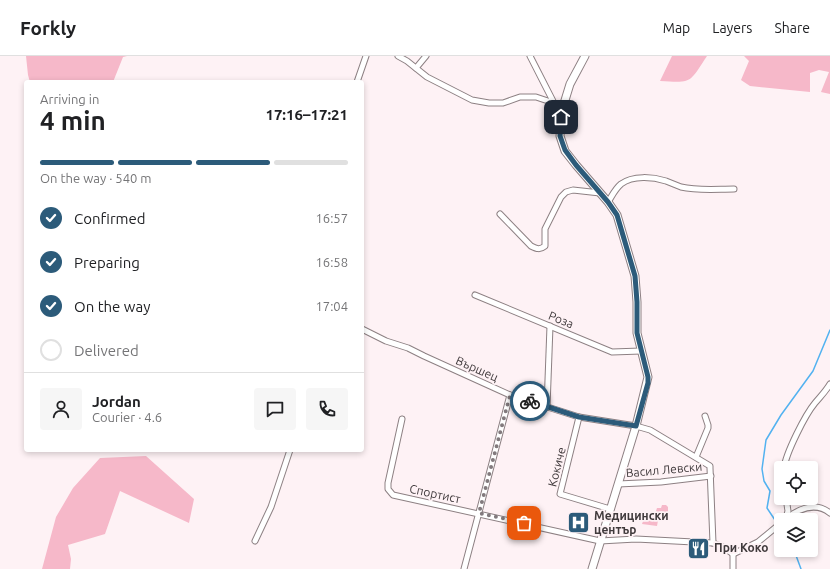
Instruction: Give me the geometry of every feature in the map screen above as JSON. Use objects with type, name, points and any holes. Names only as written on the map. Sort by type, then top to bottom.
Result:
[{"type":"street","points":[[358,80],[366,56]]},
{"type":"street","points":[[398,56],[407,61],[427,77],[472,100],[489,103],[504,103],[527,96],[536,97],[554,103]]},
{"type":"street","points":[[416,68],[426,56]]},
{"type":"street","points":[[530,56],[554,103],[562,110]]},
{"type":"street","points":[[585,56],[570,84],[562,110],[560,136],[565,150],[617,215],[635,276],[637,333],[648,377],[636,426],[592,569]]},
{"type":"street","points":[[608,202],[620,185],[626,181],[636,178],[664,181],[696,189],[734,189]]},
{"type":"street","points":[[500,214],[531,246],[542,249],[545,246],[545,230],[561,197],[566,192],[573,190],[600,193]]},
{"type":"street","name":"Роза","points":[[475,295],[612,352],[641,351]]},
{"type":"street","points":[[547,407],[550,326]]},
{"type":"street","name":"Вършец","points":[[364,330],[386,341],[408,348],[510,395],[579,417],[636,426],[655,432],[710,466],[712,476]]},
{"type":"street","points":[[785,461],[806,416],[814,404],[827,391],[830,384]]},
{"type":"street","points":[[464,569],[510,395]]},
{"type":"street","points":[[696,458],[708,428],[705,416]]},
{"type":"street","name":"Кокиче","points":[[579,417],[560,494],[610,509]]},
{"type":"street","name":"Спортист","points":[[402,420],[388,483],[389,491],[393,495],[600,541],[636,539],[713,543],[723,547],[733,554]]},
{"type":"street","points":[[255,541],[271,507],[289,452]]},
{"type":"street","points":[[712,476],[713,543]]},
{"type":"street","name":"Васил Левски","points":[[618,484],[661,482],[712,476]]},
{"type":"street","points":[[796,513],[804,508],[814,506],[824,509],[830,513]]},
{"type":"street","points":[[733,569],[733,554],[758,542],[774,529]]},
{"type":"shaded area","points":[[26,56],[127,56],[123,57],[114,80],[29,80]]},
{"type":"shaded area","points":[[672,56],[707,56],[697,72],[689,79],[679,82],[660,81]]},
{"type":"shaded area","points":[[744,56],[830,56],[830,94],[821,92],[829,72],[819,70],[810,73],[810,92],[750,86],[741,80],[749,61]]},
{"type":"shaded area","points":[[146,456],[194,499],[189,523],[120,491],[105,534],[68,545],[71,559],[70,569],[42,569],[56,517],[73,488],[100,458]]},
{"type":"shaded area","points":[[662,505],[666,505],[668,507],[668,514],[659,515],[657,526],[642,524],[646,513],[655,514],[657,508],[661,508]]},
{"type":"waterway","points":[[774,518],[767,508],[770,491],[764,481],[762,469],[766,440],[781,415],[813,371],[830,330]]},
{"type":"waterway","points":[[797,557],[801,569]]},
{"type":"way so far","points":[[524,523],[479,513],[510,395],[530,401]]},
{"type":"place","name":"Медицински център","points":[[579,523]]},
{"type":"place","name":"При Коко","points":[[699,548]]},
{"type":"route","points":[[530,401],[579,417],[636,426],[648,383],[648,377],[637,333],[635,276],[617,215],[565,150],[560,136],[561,117]]}]
